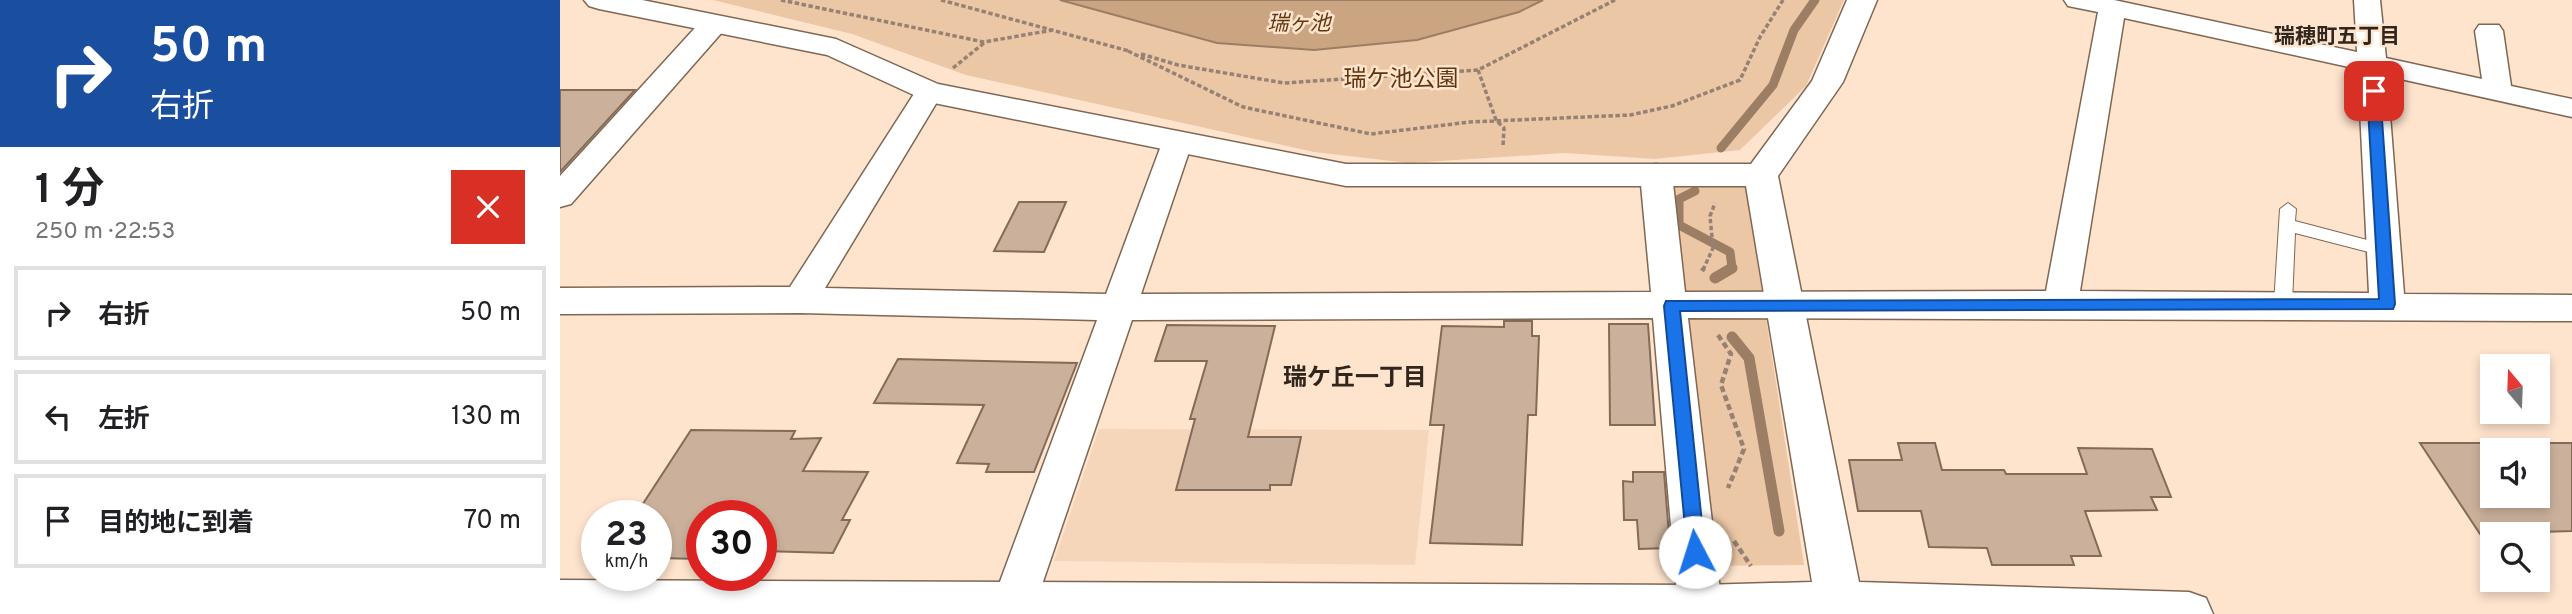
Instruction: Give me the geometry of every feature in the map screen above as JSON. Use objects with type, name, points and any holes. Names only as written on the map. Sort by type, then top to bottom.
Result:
[{"type":"street","points":[[599,0],[836,48],[929,92],[1346,175],[1761,175]]},
{"type":"street","points":[[1839,608],[1787,305],[1761,175],[1827,82],[1862,0]]},
{"type":"street","points":[[2077,0],[2572,108]]},
{"type":"street","points":[[2367,0],[2387,304]]},
{"type":"street","points":[[2061,304],[2112,8]]},
{"type":"street","points":[[560,196],[713,23]]},
{"type":"street","points":[[2489,31],[2498,92]]},
{"type":"street","points":[[800,300],[929,92]]},
{"type":"street","points":[[1011,610],[1177,143]]},
{"type":"street","points":[[1656,174],[1672,306],[1700,607]]},
{"type":"street","points":[[560,300],[800,300],[1118,307],[2387,304],[2572,308]]},
{"type":"street","points":[[560,602],[1011,610],[1700,607],[2189,614]]},
{"type":"lane","points":[[2283,304],[2288,217],[2384,250]]},
{"type":"path","points":[[781,0],[984,42],[1058,29]]},
{"type":"path","points":[[941,0],[1058,29],[1178,65],[1284,83],[1478,70],[1615,0]]},
{"type":"path","points":[[1128,51],[1244,107],[1371,134],[1496,120],[1630,115],[1672,106],[1741,80],[1760,37],[1783,0]]},
{"type":"path","points":[[1478,70],[1496,120],[1504,128],[1501,174]]},
{"type":"shaded area","points":[[1099,429],[1429,430],[1415,565],[1054,561]]},
{"type":"green space","name":"瑞ケ池公園","points":[[713,0],[1844,0],[1806,86],[1740,150],[1655,159],[1565,153],[1409,163],[1314,152],[966,75],[852,34]]},
{"type":"green space","points":[[1660,181],[1745,181],[1804,565],[1699,566]]},
{"type":"water","name":"瑞ヶ池","points":[[1060,0],[1543,0],[1519,12],[1417,40],[1314,50],[1217,43]]},
{"type":"building","points":[[560,90],[635,90],[560,172]]},
{"type":"building","points":[[1019,202],[1066,202],[1044,252],[994,251]]},
{"type":"building","points":[[1504,321],[1532,321],[1532,336],[1539,336],[1536,415],[1528,415],[1522,545],[1430,543],[1444,425],[1430,425],[1442,326],[1504,327]]},
{"type":"building","points":[[1609,324],[1648,324],[1655,425],[1610,425]]},
{"type":"building","points":[[1167,325],[1275,326],[1248,437],[1301,437],[1291,485],[1270,485],[1270,490],[1176,490],[1195,419],[1190,419],[1207,361],[1155,361]]},
{"type":"building","points":[[898,359],[1077,363],[1034,472],[986,472],[989,464],[957,463],[984,405],[874,403]]},
{"type":"building","points":[[691,430],[795,431],[791,439],[821,438],[803,471],[868,472],[842,520],[850,520],[833,553],[777,551],[777,500],[686,500],[686,559],[672,558],[672,500],[645,500]]},
{"type":"building","points":[[1898,443],[1935,443],[1942,470],[2004,470],[2006,474],[2087,474],[2078,448],[2152,449],[2171,497],[2151,497],[2157,510],[2085,511],[2101,556],[2071,556],[2074,565],[1992,565],[1987,548],[1929,547],[1921,511],[1858,511],[1849,460],[1902,460]]},
{"type":"building","points":[[2420,443],[2480,443],[2480,508],[2550,508],[2550,443],[2572,443],[2572,531],[2550,532],[2550,522],[2480,522],[2480,534]]},
{"type":"building","points":[[1633,472],[1664,472],[1670,548],[1639,549],[1637,520],[1624,520],[1623,481],[1633,482]]},
{"type":"waterway","points":[[1721,148],[1773,85],[1794,30],[1815,0]]},
{"type":"waterway","points":[[1695,191],[1679,199],[1679,225],[1730,252],[1732,268]]},
{"type":"waterway","points":[[1715,278],[1732,268]]},
{"type":"waterway","points":[[1732,337],[1749,358],[1779,531]]},
{"type":"district","name":"瑞穂町五丁目","points":[[2337,37]]},
{"type":"district","name":"瑞ケ丘一丁目","points":[[1355,379]]},
{"type":"route","points":[[1695,552],[1672,306],[2387,304],[2374,91]]}]
